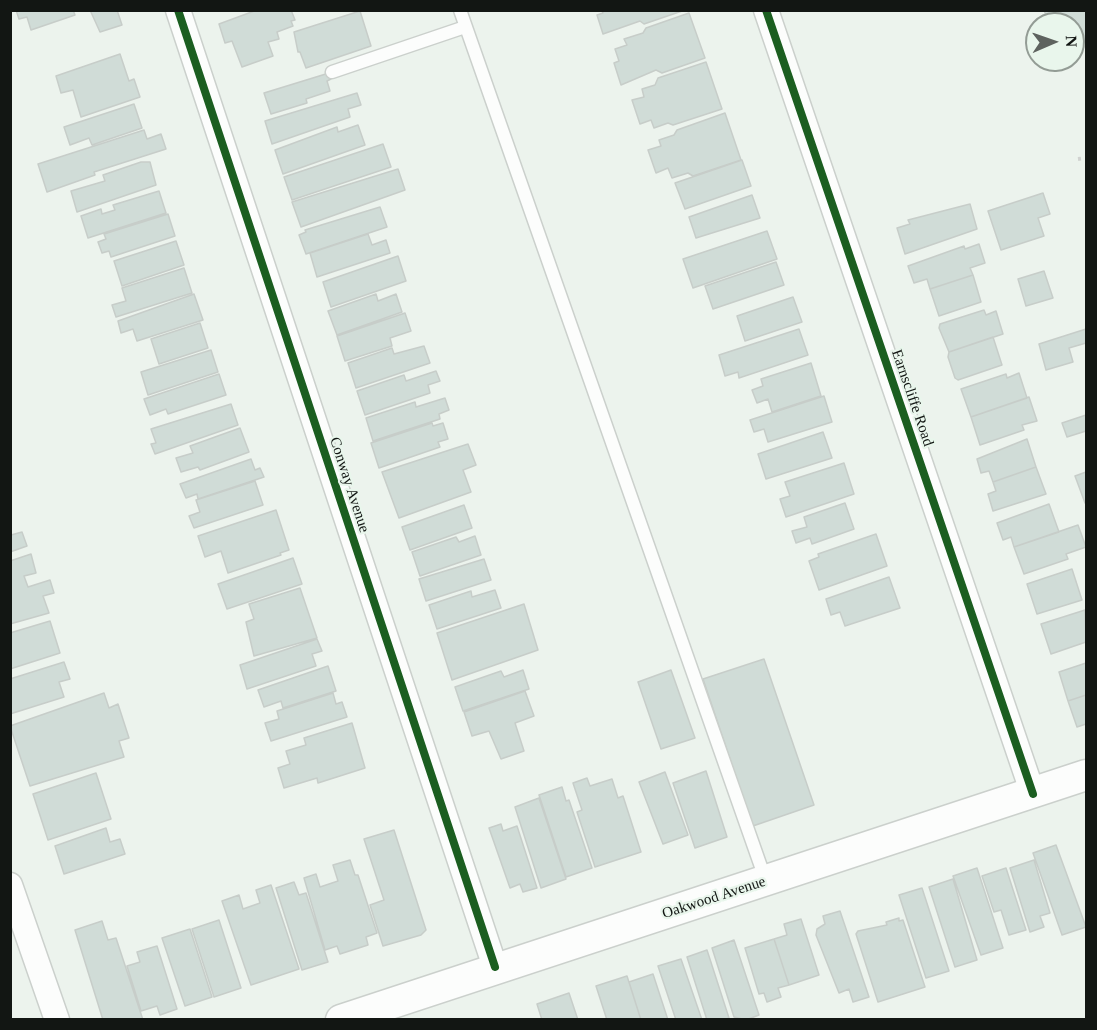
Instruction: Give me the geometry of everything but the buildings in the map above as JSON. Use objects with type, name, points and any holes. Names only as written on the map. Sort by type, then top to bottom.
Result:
[{"type":"street","name":"Conway Avenue","points":[[178,10],[495,967]]},
{"type":"street","name":"Earnscliffe Road","points":[[766,10],[1033,794]]},
{"type":"street","name":"Oakwood Avenue","points":[[341,1020],[495,967],[1086,776]]},
{"type":"street","points":[[10,885],[57,1020]]},
{"type":"lane","points":[[460,10],[766,881]]},
{"type":"lane","points":[[332,72],[465,27]]},
{"type":"path","points":[[1078,159],[1086,158]]},
{"type":"cycle path","points":[[178,10],[495,967]]},
{"type":"cycle path","points":[[766,10],[1033,794]]}]
